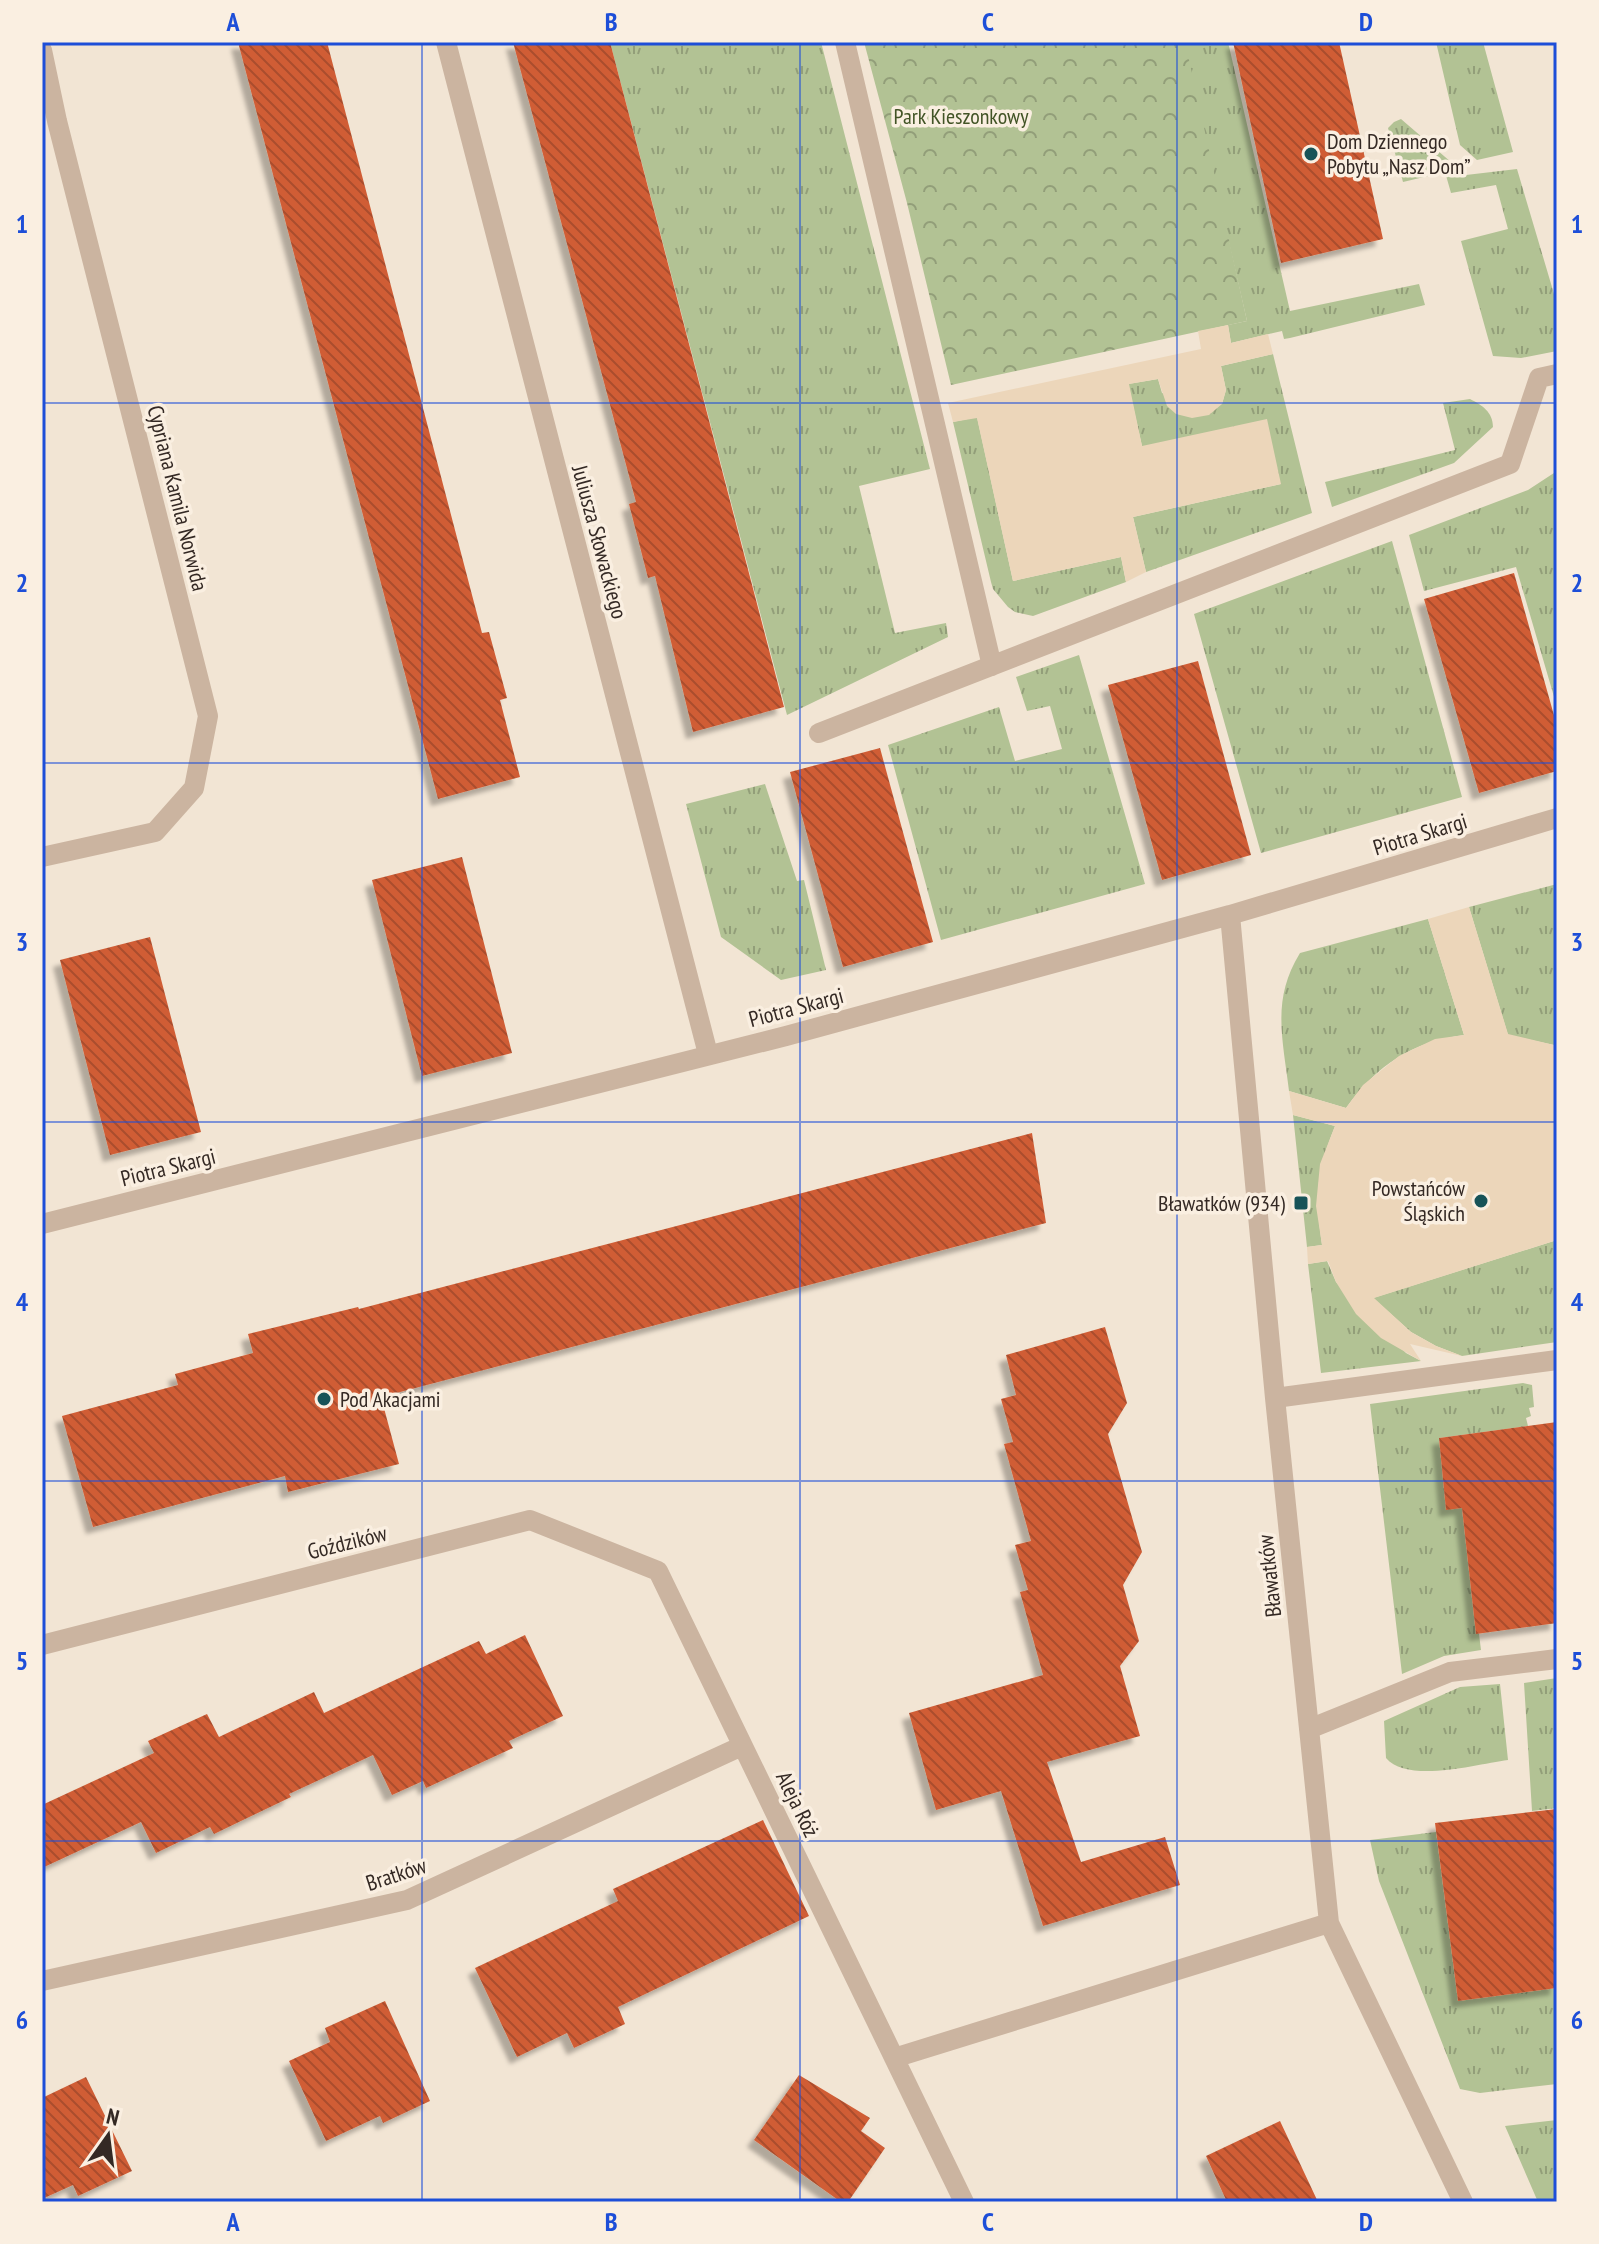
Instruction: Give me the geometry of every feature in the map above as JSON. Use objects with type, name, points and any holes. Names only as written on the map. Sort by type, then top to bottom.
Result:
[{"type":"street","name":"Juliusza Słowackiego","points":[[446,42],[708,1054]]},
{"type":"street","points":[[845,42],[992,666]]},
{"type":"street","name":"Cypriana Kamila Norwida","points":[[42,50],[50,123],[208,716],[194,788],[155,832],[42,857]]},
{"type":"street","points":[[819,733],[1510,464],[1539,378],[1557,374]]},
{"type":"street","name":"Piotra Skargi","points":[[42,1224],[708,1054],[1230,915],[1557,818]]},
{"type":"street","name":"Bławatków","points":[[1230,915],[1275,1398],[1329,1923],[1463,2202]]},
{"type":"street","points":[[1275,1398],[1557,1360]]},
{"type":"street","name":"Goździków","points":[[42,1645],[530,1520],[658,1571]]},
{"type":"street","name":"Aleja Róż","points":[[658,1571],[964,2202]]},
{"type":"street","points":[[1309,1729],[1450,1672],[1557,1659]]},
{"type":"street","name":"Bratków","points":[[42,1981],[407,1900],[742,1746]]},
{"type":"street","points":[[894,2058],[1329,1923]]},
{"type":"green space","points":[[610,42],[821,42],[930,469],[859,486],[895,633],[946,623],[948,637],[787,715]]},
{"type":"green space","name":"Park Kieszonkowy","points":[[864,42],[1185,42],[1247,321],[951,385]]},
{"type":"green space","points":[[1183,42],[1228,42],[1290,311],[1419,284],[1425,305],[1290,338],[1284,339],[1282,331],[1231,343],[1228,325],[1247,321]]},
{"type":"green space","points":[[1436,42],[1483,42],[1513,152],[1477,160],[1460,145]]},
{"type":"green space","points":[[1401,119],[1466,175],[1517,169],[1557,304],[1557,351],[1521,358],[1493,356],[1461,241],[1508,229],[1496,185],[1451,193],[1445,172],[1403,182],[1388,128]]},
{"type":"green space","points":[[1273,354],[1312,513],[1146,572],[1133,517],[1281,484],[1142,446],[1128,384],[1158,379],[1162,393],[1222,404],[1226,390],[1221,366]]},
{"type":"green space","points":[[1470,399],[1489,413],[1493,427],[1454,463],[1332,507],[1325,482],[1455,450],[1443,403]]},
{"type":"green space","points":[[977,417],[1013,581],[1121,557],[1126,582],[1033,616],[1008,607],[993,589],[953,422]]},
{"type":"green space","points":[[1557,471],[1557,707],[1516,567],[1424,591],[1409,535],[1528,490]]},
{"type":"green space","points":[[1392,541],[1462,797],[1261,853],[1194,614]]},
{"type":"green space","points":[[1079,655],[1145,884],[941,940],[888,745],[999,707],[1015,761],[1062,749],[1050,706],[1027,711],[1016,677]]},
{"type":"green space","points":[[765,784],[797,881],[804,880],[826,970],[781,980],[721,937],[686,804]]},
{"type":"green space","points":[[1557,884],[1557,1039],[1554,1045],[1508,1035],[1469,907]]},
{"type":"green space","points":[[1428,919],[1464,1035],[1428,1043],[1397,1058],[1370,1079],[1346,1108],[1289,1091],[1282,1037],[1282,1004],[1291,970],[1300,953]]},
{"type":"green space","points":[[1293,1115],[1335,1126],[1319,1184],[1322,1245],[1307,1247]]},
{"type":"green space","points":[[1557,1240],[1557,1342],[1462,1356],[1411,1332],[1373,1298]]},
{"type":"green space","points":[[1327,1261],[1336,1282],[1406,1353],[1421,1361],[1321,1373],[1308,1264]]},
{"type":"green space","points":[[1523,1383],[1532,1385],[1534,1407],[1529,1408],[1531,1416],[1526,1418],[1528,1426],[1439,1438],[1446,1509],[1462,1508],[1476,1633],[1479,1634],[1481,1650],[1444,1656],[1402,1674],[1370,1404]]},
{"type":"green space","points":[[1557,1678],[1557,1808],[1532,1811],[1524,1683]]},
{"type":"green space","points":[[1500,1684],[1508,1760],[1426,1771],[1396,1766],[1386,1758],[1384,1721],[1460,1687]]},
{"type":"green space","points":[[1436,1832],[1458,2001],[1557,1988],[1557,2084],[1480,2093],[1460,2089],[1379,1881],[1370,1840]]},
{"type":"green space","points":[[1557,2120],[1557,2202],[1538,2202],[1505,2126]]},
{"type":"shaded area","points":[[1228,325],[1231,343],[1268,334],[1273,354],[1221,366],[1226,390],[1222,404],[1209,415],[1192,418],[1176,414],[1167,406],[1158,379],[1129,384],[1142,446],[1267,419],[1281,484],[1133,517],[1146,572],[1126,582],[1121,557],[1013,581],[977,418],[953,422],[948,403],[1201,349],[1198,331]]},
{"type":"shaded area","points":[[1469,907],[1508,1034],[1554,1045],[1557,1039],[1557,1240],[1374,1298],[1411,1332],[1462,1356],[1410,1344],[1421,1361],[1381,1338],[1356,1314],[1336,1282],[1328,1261],[1308,1264],[1307,1247],[1322,1245],[1316,1206],[1320,1164],[1335,1126],[1293,1115],[1289,1091],[1346,1108],[1363,1085],[1399,1056],[1435,1039],[1464,1035],[1428,919]]},
{"type":"building","points":[[238,42],[327,42],[482,633],[489,632],[507,698],[500,700],[520,777],[438,799]]},
{"type":"building","points":[[513,42],[610,42],[784,707],[693,732],[655,576],[648,578],[629,504],[636,502]]},
{"type":"building","name":"Dom Dziennego Pobytu „Nasz Dom”","points":[[1233,42],[1339,42],[1383,239],[1281,263]]},
{"type":"building","points":[[1514,573],[1557,726],[1557,771],[1479,793],[1424,599]]},
{"type":"building","points":[[1198,661],[1251,855],[1162,880],[1108,685]]},
{"type":"building","points":[[880,748],[933,942],[843,967],[790,772]]},
{"type":"building","points":[[462,857],[512,1053],[422,1076],[372,880]]},
{"type":"building","points":[[150,937],[201,1132],[110,1155],[60,960]]},
{"type":"building","points":[[1032,1133],[1046,1223],[381,1397],[399,1464],[288,1492],[285,1476],[93,1527],[62,1416],[178,1385],[175,1374],[253,1353],[248,1334],[359,1309]]},
{"type":"building","points":[[1105,1327],[1127,1403],[1108,1434],[1142,1552],[1123,1585],[1139,1641],[1120,1666],[1140,1736],[1047,1762],[1081,1862],[1165,1837],[1180,1885],[1043,1926],[1001,1791],[936,1810],[909,1713],[1043,1675],[1020,1592],[1028,1590],[1015,1545],[1031,1541],[1004,1444],[1013,1442],[1001,1399],[1016,1395],[1006,1355]]},
{"type":"building","points":[[1557,1422],[1557,1623],[1476,1634],[1462,1508],[1446,1510],[1439,1438]]},
{"type":"building","points":[[525,1635],[563,1716],[509,1741],[513,1748],[426,1788],[423,1781],[392,1795],[373,1755],[289,1794],[291,1797],[214,1834],[210,1827],[156,1853],[141,1822],[42,1868],[42,1805],[154,1753],[148,1741],[207,1714],[219,1737],[314,1692],[324,1713],[479,1641],[486,1654]]},
{"type":"building","points":[[1557,1809],[1557,1988],[1458,2001],[1435,1823]]},
{"type":"building","points":[[763,1820],[809,1916],[618,2007],[625,2024],[574,2048],[567,2033],[517,2057],[475,1968],[618,1901],[613,1889]]},
{"type":"building","points":[[385,2001],[430,2101],[383,2123],[380,2116],[326,2141],[289,2061],[330,2042],[325,2028]]},
{"type":"building","points":[[799,2075],[870,2118],[861,2131],[885,2148],[848,2202],[841,2202],[754,2140]]},
{"type":"building","points":[[86,2077],[132,2171],[78,2196],[73,2185],[42,2199],[42,2098]]},
{"type":"building","points":[[1280,2121],[1318,2202],[1227,2202],[1206,2156]]},
{"type":"place","name":"Dom Dziennego Pobytu „Nasz Dom”","points":[[1311,154]]},
{"type":"place","name":"Powstańców Śląskich","points":[[1481,1201]]},
{"type":"place","name":"Bławatków (934)","points":[[1301,1203]]},
{"type":"place","name":"Pod Akacjami","points":[[324,1399]]}]
